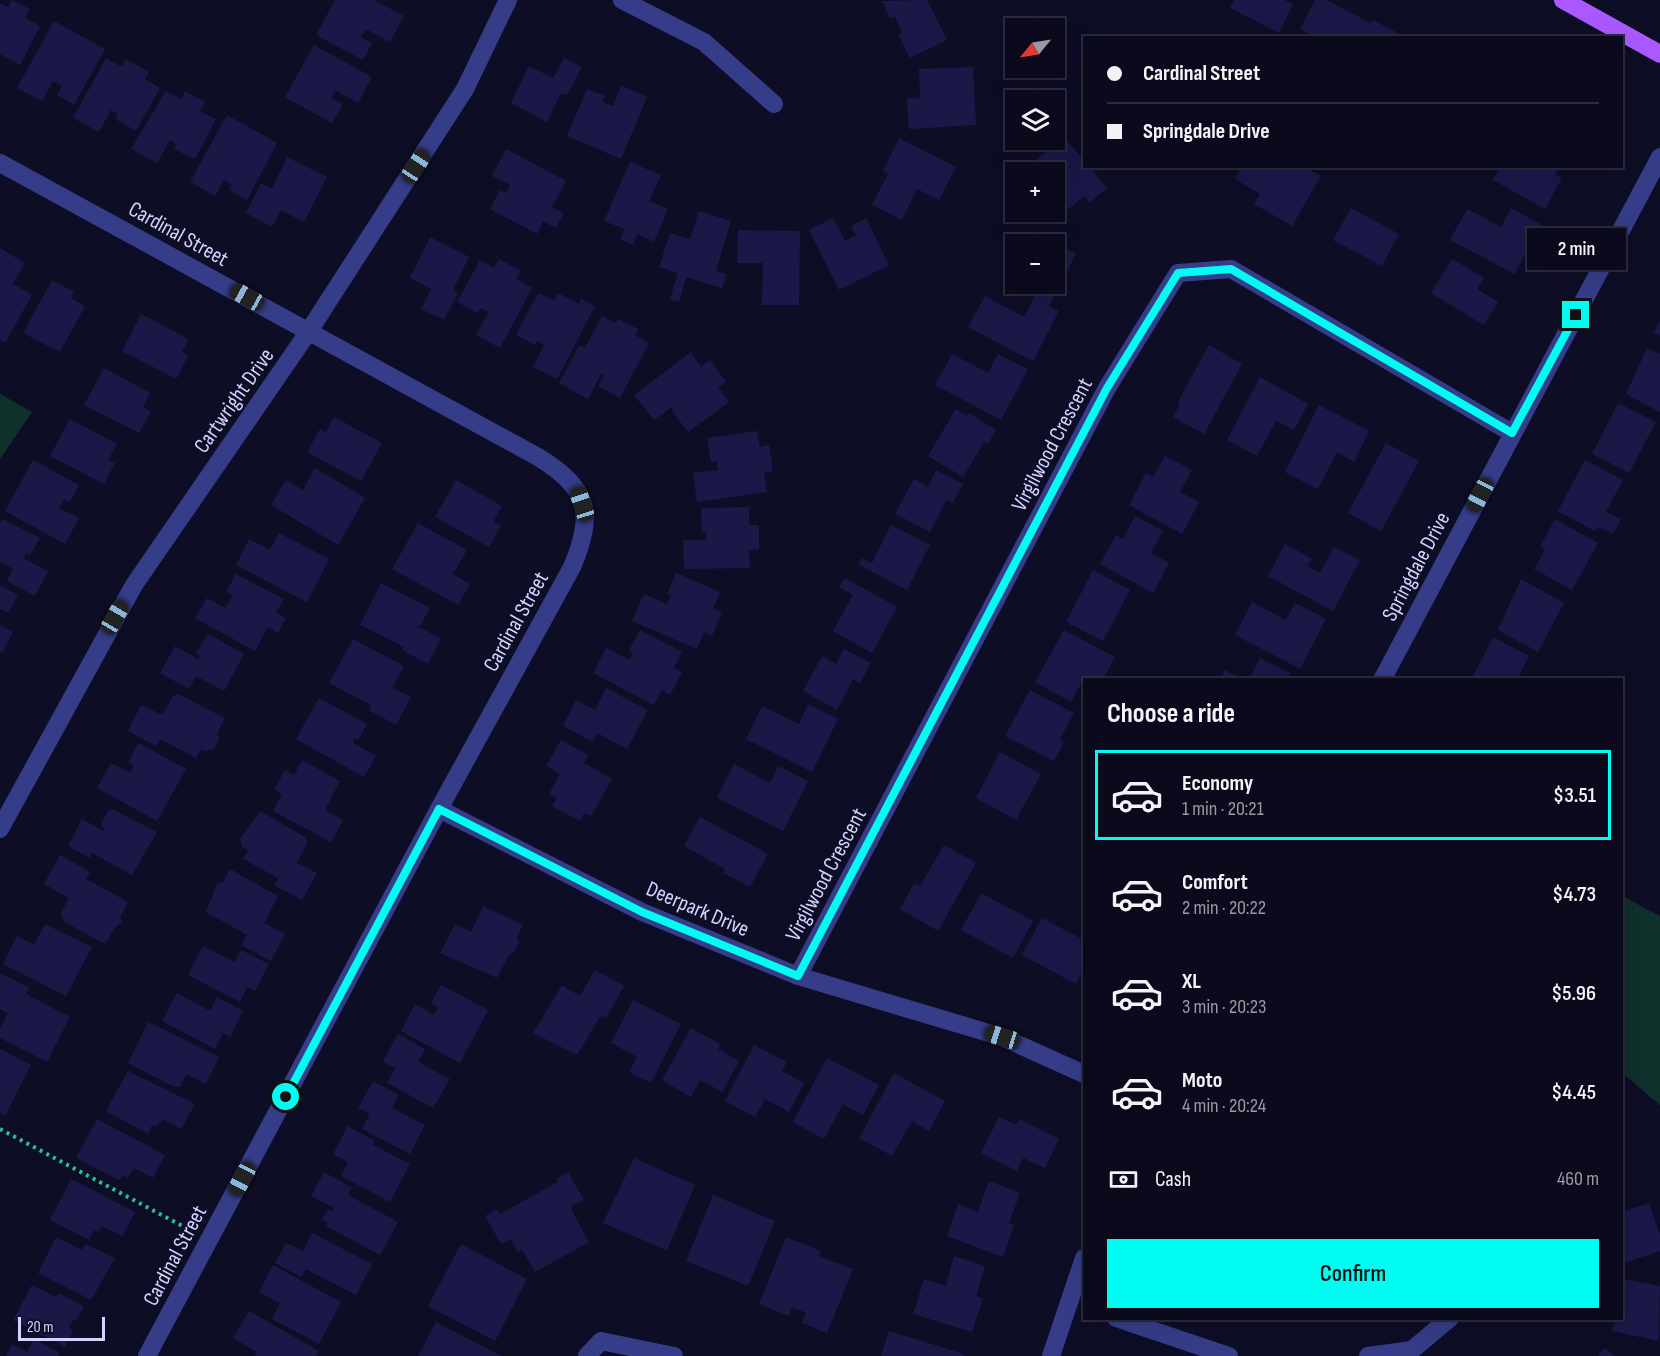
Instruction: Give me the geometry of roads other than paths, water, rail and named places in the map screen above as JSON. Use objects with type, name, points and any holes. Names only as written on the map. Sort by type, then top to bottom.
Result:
[{"type":"main road","points":[[1563,0],[1660,54]]},
{"type":"street","name":"Cartwright Drive","points":[[0,830],[134,585],[309,332],[465,89],[508,0]]},
{"type":"street","points":[[622,0],[704,42],[774,104]]},
{"type":"street","name":"Springdale Drive","points":[[1383,678],[1660,157]]},
{"type":"street","name":"Cardinal Street","points":[[0,163],[559,470],[578,492],[586,516],[584,539],[572,567],[439,809],[147,1356]]},
{"type":"street","name":"Virgilwood Crescent","points":[[798,976],[1107,388],[1178,273],[1231,269],[1512,433]]},
{"type":"street","name":"Deerpark Drive","points":[[439,809],[642,912],[798,976],[1002,1037],[1083,1074]]},
{"type":"street","points":[[1051,1356],[1078,1303],[1083,1266]]},
{"type":"street","points":[[1122,1320],[1229,1356]]},
{"type":"street","points":[[1368,1356],[1412,1350],[1448,1320]]},
{"type":"street","points":[[587,1356],[601,1341],[674,1356]]}]
